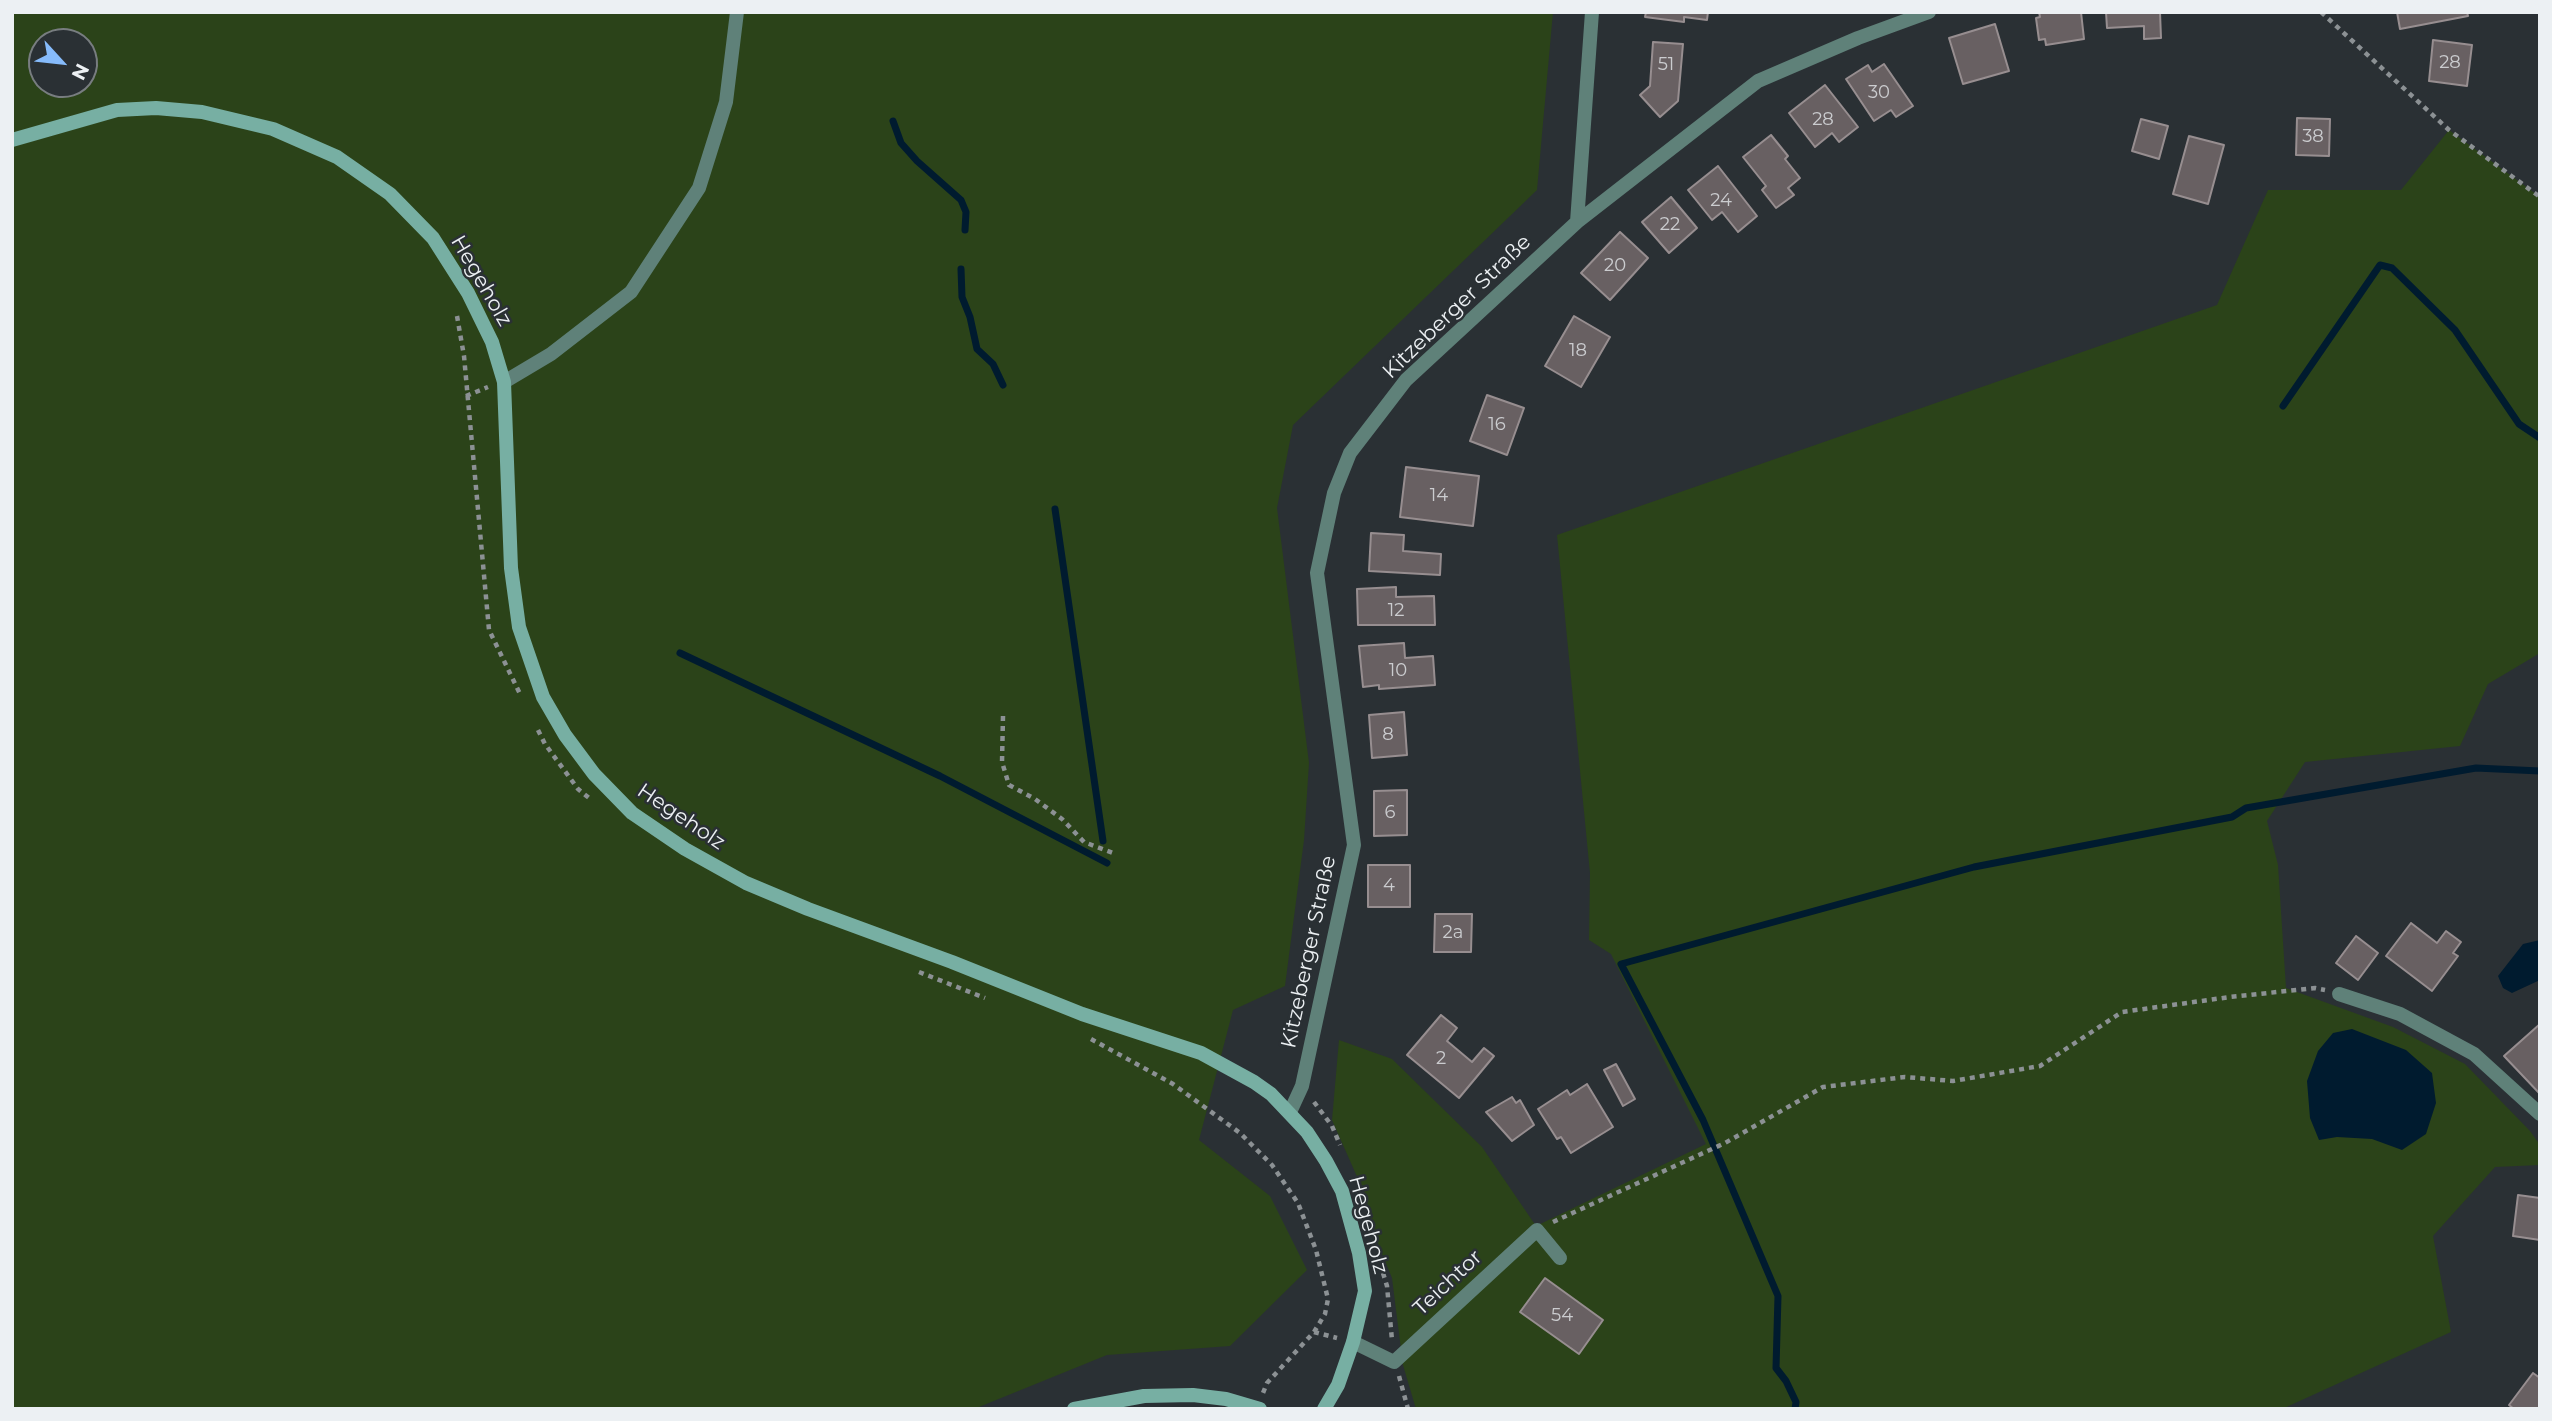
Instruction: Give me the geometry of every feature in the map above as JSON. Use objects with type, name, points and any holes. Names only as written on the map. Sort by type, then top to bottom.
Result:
[{"type":"street","points":[[503,382],[551,354],[631,292],[699,188],[726,102],[737,12]]},
{"type":"street","points":[[1577,222],[1592,12]]},
{"type":"street","name":"Kitzeberger Straße","points":[[1290,1112],[1302,1086],[1354,845],[1317,573],[1334,493],[1350,453],[1406,380],[1577,222],[1758,81],[1858,37],[1929,12]]},
{"type":"street","name":"Hegeholz","points":[[12,140],[117,110],[156,108],[202,112],[273,129],[337,157],[390,194],[433,238],[474,305],[492,342],[503,382],[510,568],[519,627],[543,697],[565,735],[594,774],[632,813],[685,849],[746,883],[1082,1014],[1201,1053],[1254,1082],[1290,1112],[1326,1161],[1342,1191],[1365,1291],[1353,1342],[1338,1385],[1324,1409]]},
{"type":"street","points":[[2339,993],[2400,1014],[2474,1054],[2540,1114]]},
{"type":"street","points":[[1537,1230],[1560,1258]]},
{"type":"street","name":"Teichtor","points":[[1353,1342],[1394,1362],[1537,1230]]},
{"type":"street","points":[[1074,1409],[1144,1396],[1193,1395],[1226,1399],[1258,1408]]},
{"type":"path","points":[[2321,12],[2449,130],[2540,197]]},
{"type":"path","points":[[456,310],[464,356],[489,630],[525,704]]},
{"type":"path","points":[[1003,716],[1002,762],[1009,785],[1035,799],[1062,819],[1084,842],[1113,853]]},
{"type":"path","points":[[535,724],[545,744],[578,789],[597,806]]},
{"type":"path","points":[[918,971],[988,999]]},
{"type":"path","points":[[1537,1230],[1725,1143],[1823,1087],[1905,1077],[1953,1081],[2040,1066],[2122,1012],[2315,988],[2339,993]]},
{"type":"path","points":[[1090,1038],[1173,1084],[1240,1133],[1272,1165],[1298,1203],[1316,1250],[1328,1299],[1325,1314],[1314,1332],[1267,1383],[1258,1408]]},
{"type":"green space","points":[[12,12],[1553,12],[1537,190],[1293,425],[1277,508],[1309,763],[1304,840],[1285,986],[1233,1010],[1199,1140],[1270,1196],[1307,1270],[1230,1346],[1107,1355],[974,1409],[12,1409]]},
{"type":"green space","points":[[2449,130],[2540,197],[2540,653],[2488,684],[2460,746],[2305,762],[2267,821],[2278,865],[2286,988],[2393,1027],[2465,1064],[2530,1131],[2540,1145],[2540,1165],[2495,1167],[2433,1236],[2451,1332],[2282,1409],[1416,1409],[1403,1365],[1392,1278],[1378,1244],[1362,1188],[1332,1120],[1339,1040],[1392,1059],[1482,1147],[1536,1226],[1706,1144],[1611,954],[1589,940],[1590,873],[1557,535],[2217,305],[2268,190],[2401,190]]},
{"type":"water","points":[[2540,940],[2540,980],[2512,993],[2503,988],[2498,976],[2523,944]]},
{"type":"water","points":[[2352,1029],[2406,1050],[2432,1073],[2436,1103],[2426,1134],[2402,1150],[2372,1139],[2337,1137],[2319,1140],[2310,1118],[2307,1081],[2318,1051],[2333,1033]]},
{"type":"building","points":[[1646,12],[1708,12],[1707,20],[1684,17],[1684,22],[1645,17]]},
{"type":"building","points":[[2039,12],[2081,12],[2084,39],[2046,45],[2045,39],[2039,40],[2036,18],[2040,17]]},
{"type":"building","points":[[2106,12],[2160,12],[2161,38],[2144,39],[2144,26],[2107,28]]},
{"type":"building","points":[[2397,12],[2467,12],[2468,16],[2400,29]]},
{"type":"building","points":[[1995,24],[2009,71],[1963,84],[1949,38]]},
{"type":"building","points":[[2433,40],[2472,45],[2467,86],[2429,81]]},
{"type":"building","points":[[1653,42],[1683,44],[1678,101],[1660,117],[1640,95],[1650,86]]},
{"type":"building","points":[[1884,64],[1913,106],[1896,117],[1891,110],[1874,121],[1846,79],[1868,65],[1872,72]]},
{"type":"building","points":[[1825,85],[1858,127],[1839,142],[1832,133],[1815,147],[1789,113]]},
{"type":"building","points":[[2297,118],[2330,119],[2329,156],[2296,155]]},
{"type":"building","points":[[2141,119],[2168,126],[2159,159],[2132,151]]},
{"type":"building","points":[[1771,135],[1788,156],[1785,159],[1800,178],[1788,188],[1794,195],[1776,208],[1762,190],[1766,186],[1743,157]]},
{"type":"building","points":[[2189,136],[2224,145],[2208,204],[2173,194]]},
{"type":"building","points":[[1718,166],[1757,216],[1738,232],[1722,212],[1712,220],[1688,190]]},
{"type":"building","points":[[1671,197],[1697,228],[1669,253],[1642,222]]},
{"type":"building","points":[[1620,232],[1648,258],[1610,300],[1581,273]]},
{"type":"building","points":[[1574,316],[1610,337],[1581,387],[1545,366]]},
{"type":"building","points":[[1487,395],[1524,408],[1507,455],[1470,441]]},
{"type":"building","points":[[1406,467],[1479,476],[1473,526],[1400,517]]},
{"type":"building","points":[[1371,533],[1404,535],[1403,551],[1441,554],[1440,575],[1369,571]]},
{"type":"building","points":[[1396,587],[1396,597],[1434,596],[1435,625],[1358,625],[1357,589]]},
{"type":"building","points":[[1404,643],[1405,658],[1433,656],[1435,685],[1379,689],[1379,685],[1363,687],[1359,646]]},
{"type":"building","points":[[1404,712],[1407,755],[1372,758],[1369,715]]},
{"type":"building","points":[[1407,790],[1407,835],[1374,836],[1374,791]]},
{"type":"building","points":[[1368,865],[1410,865],[1410,907],[1368,907]]},
{"type":"building","points":[[1435,914],[1472,914],[1471,952],[1434,952]]},
{"type":"building","points":[[2411,923],[2437,943],[2446,931],[2461,942],[2453,953],[2458,956],[2432,991],[2386,956]]},
{"type":"building","points":[[2356,936],[2378,953],[2358,980],[2336,963]]},
{"type":"building","points":[[1441,1015],[1457,1028],[1447,1041],[1472,1062],[1484,1048],[1494,1056],[1459,1098],[1407,1055]]},
{"type":"building","points":[[2540,1024],[2540,1094],[2504,1056]]},
{"type":"building","points":[[1616,1064],[1635,1099],[1623,1106],[1604,1070]]},
{"type":"building","points":[[1587,1084],[1613,1127],[1571,1153],[1561,1137],[1557,1139],[1538,1109],[1567,1090],[1570,1095]]},
{"type":"building","points":[[1512,1097],[1516,1103],[1520,1100],[1534,1125],[1512,1141],[1486,1112]]},
{"type":"building","points":[[2518,1195],[2540,1198],[2540,1240],[2513,1236]]},
{"type":"building","points":[[1545,1278],[1603,1320],[1579,1354],[1520,1312]]},
{"type":"building","points":[[2533,1373],[2540,1378],[2540,1409],[2514,1409],[2509,1405]]},
{"type":"waterway","points":[[893,121],[901,143],[961,200],[966,212],[965,230]]},
{"type":"waterway","points":[[2283,406],[2380,265],[2392,268],[2455,330],[2519,424],[2540,438]]},
{"type":"waterway","points":[[961,269],[962,297],[970,317],[977,349],[993,364],[1003,385]]},
{"type":"waterway","points":[[1055,509],[1103,841]]},
{"type":"waterway","points":[[680,653],[940,776],[1107,863]]},
{"type":"waterway","points":[[1795,1409],[1796,1402],[1776,1368],[1778,1296],[1703,1120],[1621,964],[1974,867],[2232,817],[2246,808],[2476,768],[2540,771]]}]
